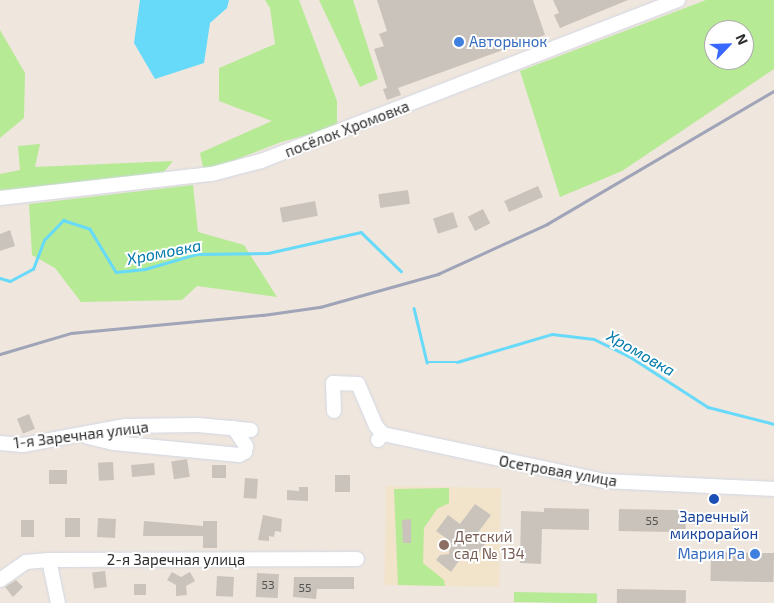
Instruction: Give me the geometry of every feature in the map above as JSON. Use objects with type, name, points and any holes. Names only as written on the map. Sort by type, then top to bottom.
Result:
[{"type":"street","name":"посёлок Хромовка","points":[[0,198],[212,174],[261,161],[678,0]]},
{"type":"street","name":"Осетровая улица","points":[[334,411],[333,383],[358,384],[381,437],[605,481],[774,488]]},
{"type":"street","name":"1-я Заречная улица","points":[[0,443],[23,445],[125,426],[251,430]]},
{"type":"street","points":[[82,435],[114,442],[239,455],[245,452],[246,446],[234,428]]},
{"type":"street","name":"2-я Заречная улица","points":[[0,580],[26,562],[50,560],[357,559]]},
{"type":"street","points":[[50,560],[58,603]]},
{"type":"shaded area","name":"Детский сад № 134","points":[[386,486],[501,488],[499,587],[384,585]]},
{"type":"green space","points":[[265,0],[299,0],[337,101],[337,127],[281,142],[204,172],[200,153],[272,121],[219,101],[219,68],[275,44],[270,8]]},
{"type":"green space","points":[[319,0],[353,0],[378,79],[360,87]]},
{"type":"green space","points":[[706,0],[774,0],[774,69],[622,171],[560,197],[520,71]]},
{"type":"green space","points":[[0,30],[25,73],[24,118],[0,138]]},
{"type":"green space","points":[[40,144],[35,167],[173,161],[159,178],[0,191],[0,174],[20,170],[18,146]]},
{"type":"green space","points":[[193,185],[198,232],[244,245],[277,297],[197,286],[182,300],[81,302],[55,268],[32,255],[29,204]]},
{"type":"green space","points":[[449,488],[449,503],[437,509],[424,528],[423,563],[444,580],[445,586],[398,585],[394,489]]},
{"type":"green space","points":[[514,592],[597,593],[597,603],[514,602]]},
{"type":"water","points":[[140,0],[229,0],[227,8],[210,23],[204,63],[155,79],[134,43]]},
{"type":"building","name":"Авторынок","points":[[377,0],[533,0],[545,35],[398,88],[401,95],[387,100],[383,89],[387,88],[374,49],[384,46],[379,34],[387,31]]},
{"type":"building","points":[[553,0],[628,0],[560,28],[554,15],[559,13]]},
{"type":"building","points":[[538,186],[543,197],[509,212],[504,201]]},
{"type":"building","points":[[408,190],[410,204],[380,208],[378,194]]},
{"type":"building","points":[[315,201],[318,216],[283,223],[280,208]]},
{"type":"building","points":[[483,209],[490,223],[475,231],[468,217]]},
{"type":"building","points":[[453,212],[458,227],[438,234],[433,218]]},
{"type":"building","points":[[10,230],[15,246],[0,251],[0,234]]},
{"type":"building","points":[[29,414],[35,429],[23,434],[17,419]]},
{"type":"building","points":[[187,459],[190,477],[174,479],[171,462]]},
{"type":"building","points":[[113,462],[114,480],[99,481],[98,463]]},
{"type":"building","points":[[154,463],[155,475],[132,477],[131,465]]},
{"type":"building","points":[[212,465],[226,465],[226,478],[212,478]]},
{"type":"building","points":[[49,470],[67,470],[67,484],[49,484]]},
{"type":"building","points":[[335,475],[350,475],[350,492],[335,492]]},
{"type":"building","points":[[245,478],[258,479],[257,499],[244,498]]},
{"type":"building","points":[[299,487],[308,487],[308,501],[287,500],[287,490],[299,491]]},
{"type":"building","points":[[475,504],[491,515],[476,535],[486,543],[475,558],[466,551],[451,572],[436,560],[440,555],[449,554],[450,541],[436,531],[448,515],[460,524]]},
{"type":"building","points":[[544,508],[589,509],[589,530],[542,529],[541,564],[520,563],[521,511],[544,512]]},
{"type":"building","points":[[619,509],[686,510],[686,532],[619,531]]},
{"type":"building","points":[[263,515],[282,519],[281,532],[275,531],[274,537],[269,536],[269,541],[258,540]]},
{"type":"building","points":[[65,518],[80,518],[80,537],[65,537]]},
{"type":"building","points":[[98,518],[116,519],[115,538],[97,537]]},
{"type":"building","points":[[411,519],[411,543],[403,543],[402,520]]},
{"type":"building","points":[[21,520],[34,520],[34,537],[21,537]]},
{"type":"building","points":[[144,521],[203,526],[203,521],[217,521],[217,548],[203,548],[203,536],[143,536]]},
{"type":"building","points":[[711,552],[774,553],[773,582],[710,581]]},
{"type":"building","points":[[105,571],[107,587],[94,588],[92,573]]},
{"type":"building","points":[[172,572],[181,577],[190,572],[195,581],[186,586],[187,595],[176,596],[176,585],[167,580]]},
{"type":"building","points":[[257,573],[279,574],[278,598],[256,597]]},
{"type":"building","points":[[217,576],[234,577],[233,597],[216,596]]},
{"type":"building","points":[[294,577],[354,577],[354,589],[317,589],[316,599],[293,597]]},
{"type":"building","points":[[16,580],[23,587],[13,597],[5,587]]},
{"type":"building","points":[[134,584],[146,584],[146,595],[134,595]]},
{"type":"building","points":[[617,589],[686,590],[686,603],[617,603]]},
{"type":"waterway","name":"Хромовка","points":[[0,278],[10,281],[33,269],[44,240],[63,220],[90,229],[116,272],[145,269],[197,254],[268,253],[361,232],[401,271]]},
{"type":"waterway","name":"Хромовка","points":[[414,308],[427,362],[457,362],[552,334],[594,339],[629,356],[708,407],[774,424]]},
{"type":"railway","points":[[0,354],[71,333],[263,315],[320,307],[438,274],[547,224],[774,91]]},
{"type":"place","name":"Авторынок","points":[[459,42]]},
{"type":"place","name":"Заречный микрорайон","points":[[714,499]]},
{"type":"place","name":"Детский сад № 134","points":[[444,545]]},
{"type":"place","name":"Мария Ра","points":[[755,554]]}]
